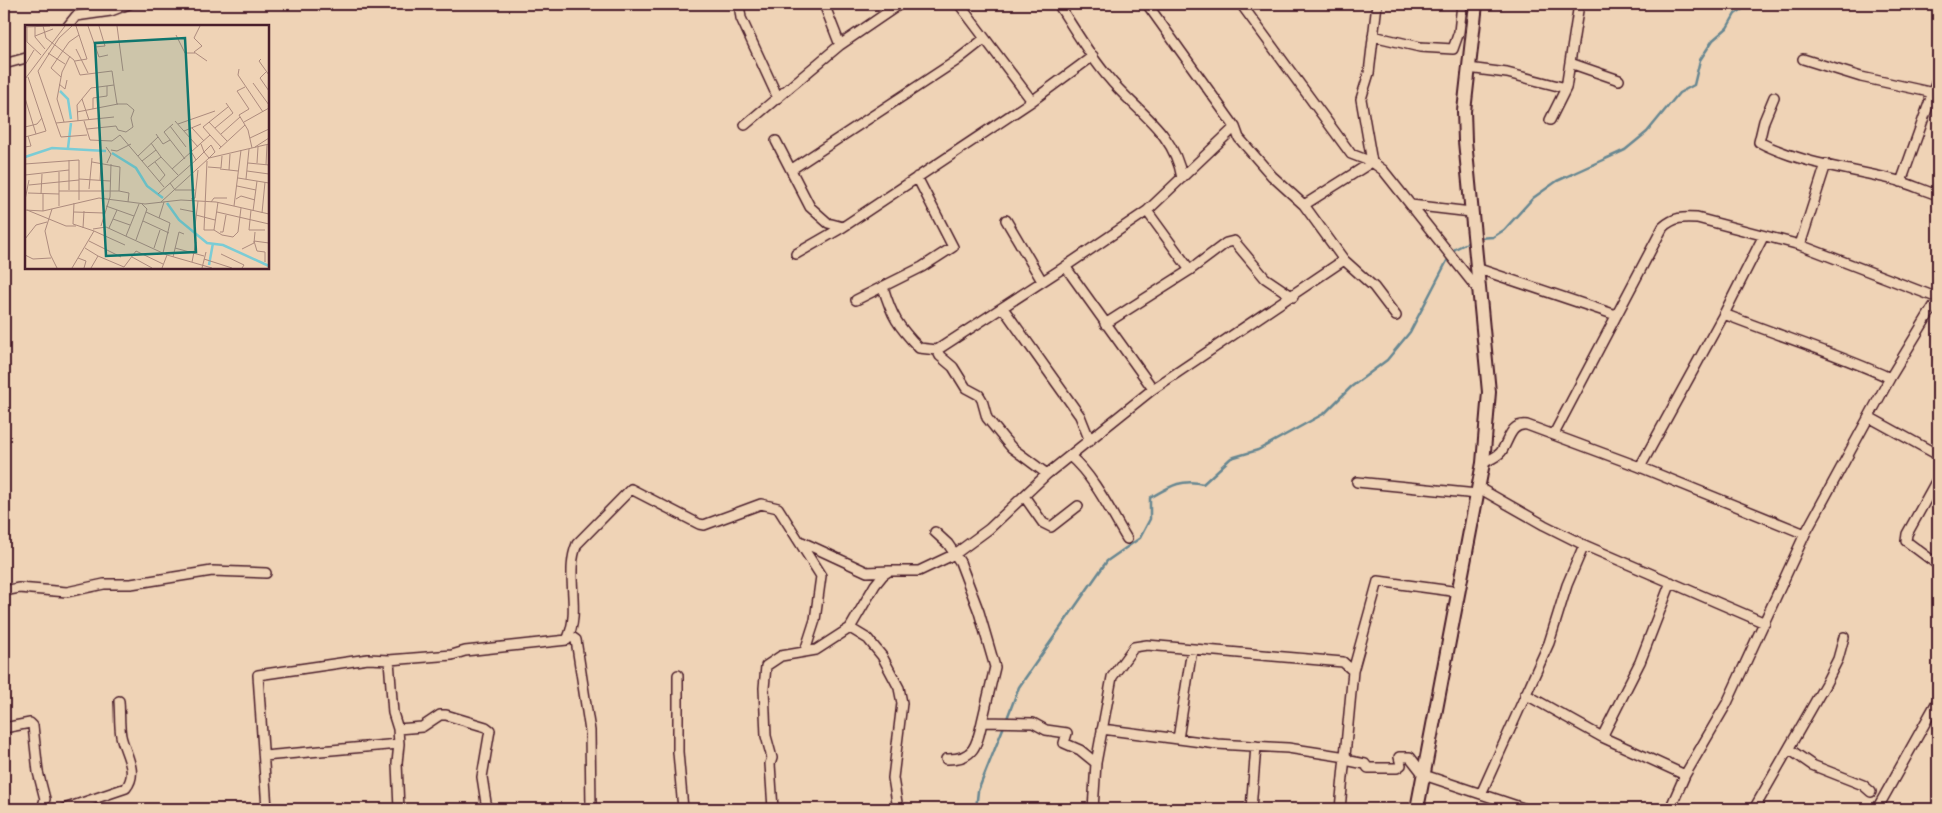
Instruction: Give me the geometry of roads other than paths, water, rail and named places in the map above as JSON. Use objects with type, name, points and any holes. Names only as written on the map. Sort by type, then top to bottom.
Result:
[{"type":"main road","points":[[1417,809],[1483,463],[1488,392],[1471,212],[1464,111],[1476,4]]},
{"type":"street","points":[[69,25],[76,16],[111,10],[129,4]]},
{"type":"street","points":[[739,4],[741,18],[778,98]]},
{"type":"street","points":[[824,4],[840,45]]},
{"type":"street","points":[[745,126],[840,45],[900,4]]},
{"type":"street","points":[[959,4],[1032,101]]},
{"type":"street","points":[[1058,4],[1117,88],[1158,128],[1180,169],[1182,178]]},
{"type":"street","points":[[1148,4],[1235,127],[1238,138],[1266,170],[1304,205],[1344,260],[1374,287],[1396,316]]},
{"type":"street","points":[[1241,4],[1351,154],[1372,162],[1383,170],[1478,291]]},
{"type":"street","points":[[1372,162],[1361,98],[1369,73],[1377,4]]},
{"type":"street","points":[[1373,36],[1446,50],[1453,49],[1459,32],[1462,4]]},
{"type":"street","points":[[1550,120],[1566,88],[1579,4]]},
{"type":"street","points":[[1932,4],[1938,5]]},
{"type":"street","points":[[1459,32],[1472,35]]},
{"type":"street","points":[[792,169],[956,61],[984,39]]},
{"type":"street","points":[[796,254],[842,227],[1032,101],[1093,56]]},
{"type":"street","points":[[4,64],[25,58]]},
{"type":"street","points":[[1803,59],[1861,77],[1934,93]]},
{"type":"street","points":[[1570,62],[1619,80]]},
{"type":"street","points":[[1468,68],[1508,74],[1566,88]]},
{"type":"street","points":[[1901,182],[1924,112],[1934,93],[1938,78]]},
{"type":"street","points":[[1774,97],[1761,128],[1759,142],[1771,149],[1901,182],[1938,195]]},
{"type":"street","points":[[883,287],[891,314],[910,339],[919,348],[937,350],[1147,211],[1235,127]]},
{"type":"street","points":[[776,141],[792,169],[810,208],[828,224],[842,227]]},
{"type":"street","points":[[1304,205],[1372,162]]},
{"type":"street","points":[[1800,245],[1826,164]]},
{"type":"street","points":[[856,300],[922,267],[953,247],[917,177]]},
{"type":"street","points":[[1411,205],[1471,212]]},
{"type":"street","points":[[1147,211],[1190,270]]},
{"type":"street","points":[[1554,434],[1663,227],[1671,220],[1682,217],[1697,218],[1763,237],[1800,245],[1938,298],[1890,378],[1805,534],[1765,623],[1726,702],[1685,775],[1670,809]]},
{"type":"street","points":[[1006,220],[1042,281]]},
{"type":"street","points":[[1640,467],[1724,314],[1763,237]]},
{"type":"street","points":[[1105,324],[1190,270],[1226,243],[1234,241],[1265,278],[1293,297]]},
{"type":"street","points":[[801,542],[867,572],[889,571],[909,573],[919,571],[955,554],[989,529],[1047,474],[1153,389],[1293,297],[1344,260]]},
{"type":"street","points":[[1063,268],[1067,269],[1153,389]]},
{"type":"street","points":[[1476,268],[1616,315]]},
{"type":"street","points":[[1003,308],[1080,416],[1090,441]]},
{"type":"street","points":[[1724,314],[1779,336],[1841,356],[1890,378]]},
{"type":"street","points":[[937,350],[940,356],[953,367],[966,388],[978,395],[982,400],[987,418],[1012,448],[1047,474]]},
{"type":"street","points":[[1869,417],[1938,455]]},
{"type":"street","points":[[1483,463],[1497,456],[1510,433],[1521,424],[1554,434],[1640,467],[1805,534]]},
{"type":"street","points":[[1070,456],[1080,464],[1128,539]]},
{"type":"street","points":[[1938,478],[1907,534],[1906,541],[1938,565]]},
{"type":"street","points":[[1356,482],[1478,491],[1584,545],[1765,623]]},
{"type":"street","points":[[267,809],[258,674],[368,659],[389,660],[452,655],[465,651],[567,640],[573,613],[571,566],[573,553],[577,544],[631,489],[699,524],[704,524],[761,504],[778,508],[821,576],[815,620],[805,651]]},
{"type":"street","points":[[1024,496],[1043,524],[1050,527],[1078,506]]},
{"type":"street","points":[[935,532],[955,554],[968,581],[994,667],[976,746],[972,752],[965,756],[946,759]]},
{"type":"street","points":[[1481,794],[1554,631],[1567,585],[1584,545]]},
{"type":"street","points":[[4,591],[19,588],[67,592],[104,584],[130,584],[212,571],[266,573]]},
{"type":"street","points":[[773,809],[770,764],[772,758],[766,736],[764,688],[766,666],[781,656],[816,650],[850,628],[875,585],[889,571]]},
{"type":"street","points":[[1340,809],[1353,671],[1378,581],[1459,592]]},
{"type":"street","points":[[1602,737],[1640,662],[1672,582]]},
{"type":"street","points":[[850,628],[868,639],[882,656],[899,688],[901,710],[892,778],[898,809]]},
{"type":"street","points":[[569,635],[576,640],[590,731],[591,809]]},
{"type":"street","points":[[1754,809],[1789,749],[1812,704],[1826,683],[1838,659],[1844,637]]},
{"type":"street","points":[[1093,809],[1096,763],[1112,677],[1134,647],[1147,645],[1343,662],[1353,671]]},
{"type":"street","points":[[1178,739],[1192,649]]},
{"type":"street","points":[[389,660],[393,713],[398,729],[399,809]]},
{"type":"street","points":[[678,675],[678,752],[683,809]]},
{"type":"street","points":[[1525,694],[1602,737],[1685,775]]},
{"type":"street","points":[[1877,809],[1938,700]]},
{"type":"street","points":[[64,809],[126,788],[130,783],[132,769],[122,738],[119,701]]},
{"type":"street","points":[[398,729],[422,727],[440,715],[446,715],[486,727],[490,730],[482,777],[487,809]]},
{"type":"street","points":[[982,722],[1033,723],[1046,730],[1062,731],[1067,733],[1064,743],[1080,750],[1096,763]]},
{"type":"street","points":[[4,728],[30,723],[33,726],[38,772],[45,799],[42,809]]},
{"type":"street","points":[[1102,729],[1178,739],[1288,748],[1346,757],[1350,762],[1365,764],[1368,768],[1392,769],[1401,765],[1400,757],[1405,755],[1410,757],[1424,775],[1526,809]]},
{"type":"street","points":[[264,756],[399,744]]},
{"type":"street","points":[[1251,809],[1256,746]]},
{"type":"street","points":[[1789,749],[1812,765],[1863,786],[1871,792]]},
{"type":"waterway","points":[[1478,238],[1493,237],[1504,230],[1533,198],[1557,181],[1625,150],[1647,132],[1679,93],[1694,85],[1700,60],[1713,40],[1727,28],[1735,14],[1750,4]]},
{"type":"waterway","points":[[1452,253],[1455,249],[1471,241]]},
{"type":"waterway","points":[[1006,721],[1019,687],[1107,561],[1140,538],[1150,519],[1150,498],[1182,483],[1195,482],[1203,484],[1231,458],[1258,450],[1325,413],[1351,387],[1387,360],[1410,332],[1449,257]]},
{"type":"waterway","points":[[976,809],[978,791],[1004,726]]}]
